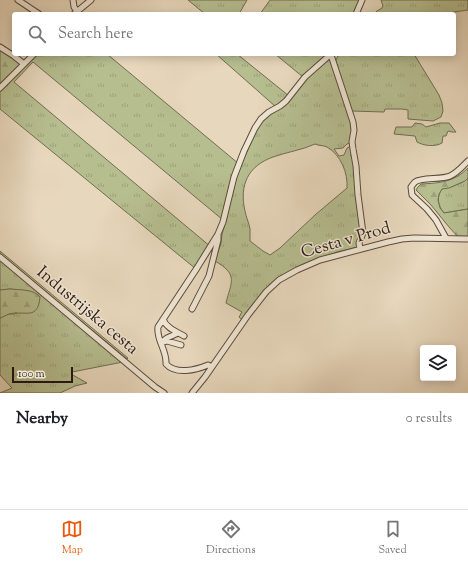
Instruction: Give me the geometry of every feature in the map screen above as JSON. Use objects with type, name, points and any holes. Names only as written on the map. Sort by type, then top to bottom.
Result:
[{"type":"street","points":[[18,0],[36,12]]},
{"type":"street","points":[[73,0],[75,12],[91,0]]},
{"type":"street","points":[[357,12],[362,0]]},
{"type":"street","points":[[0,47],[12,55]]},
{"type":"street","points":[[14,56],[24,64]]},
{"type":"street","points":[[0,88],[32,56]]},
{"type":"street","points":[[212,367],[208,365],[184,371],[168,367],[166,364],[158,327],[218,234],[223,222],[234,176],[255,128],[261,119],[269,112],[286,101],[305,77],[329,56]]},
{"type":"street","points":[[332,56],[353,122],[354,130],[352,142],[363,233],[359,243],[360,249]]},
{"type":"street","points":[[446,238],[436,220],[412,195],[411,187],[415,182],[451,176],[468,161]]},
{"type":"street","points":[[192,309],[209,276],[217,246],[218,234]]},
{"type":"street","name":"Cesta v Prod","points":[[191,392],[202,381],[266,292],[279,280],[297,270],[320,260],[402,239],[468,239]]},
{"type":"street","name":"Industrijska cesta","points":[[0,257],[164,393]]},
{"type":"street","points":[[163,319],[164,323],[184,336]]},
{"type":"street","points":[[161,343],[167,338],[178,333]]},
{"type":"street","points":[[161,343],[167,341],[181,345]]},
{"type":"street","name":"Industrijska cesta","points":[[155,387],[158,393]]},
{"type":"green space","points":[[188,0],[247,0],[240,12],[203,12]]},
{"type":"green space","points":[[270,0],[363,0],[356,12],[261,12]]},
{"type":"green space","points":[[381,0],[468,0],[468,10],[454,12],[376,12],[383,6]]},
{"type":"green space","points":[[0,49],[20,64],[0,84]]},
{"type":"green space","points":[[34,56],[109,56],[239,164],[223,220],[33,62],[14,82],[211,247],[196,269],[0,109],[0,91]]},
{"type":"green space","points":[[218,56],[239,56],[289,96],[276,107]]},
{"type":"green space","points":[[277,56],[327,56],[303,77]]},
{"type":"green space","points":[[338,56],[415,56],[439,95],[443,111],[441,117],[433,121],[408,119],[408,110],[402,109],[385,109],[384,112],[351,111],[335,62]]},
{"type":"green space","points":[[329,59],[331,60],[352,122],[350,143],[343,148],[334,149],[339,156],[344,155],[347,148],[351,146],[363,224],[358,247],[337,252],[316,260],[280,278],[242,320],[239,317],[242,312],[226,303],[231,284],[230,275],[223,266],[215,261],[221,243],[235,179],[257,129],[263,120],[301,83]],"holes":[[[315,144],[332,150],[340,160],[345,171],[347,188],[315,215],[280,248],[270,255],[250,241],[250,229],[243,202],[243,193],[247,178],[252,171],[264,161],[278,155]]]},
{"type":"green space","points":[[415,123],[422,124],[426,127],[440,123],[449,123],[456,132],[448,131],[446,136],[443,136],[442,143],[433,145],[426,145],[417,142],[415,136],[394,134],[396,127],[412,127]]},
{"type":"green space","points":[[468,168],[468,178],[465,181],[449,188],[442,189],[438,200],[440,208],[444,213],[468,209],[468,237],[458,237],[416,190],[421,184],[441,182],[452,179],[463,173]]},
{"type":"green space","points":[[468,178],[468,209],[444,213],[438,201],[442,189],[456,185]]},
{"type":"green space","points":[[0,251],[128,358],[127,359],[0,254]]},
{"type":"green space","points":[[0,260],[123,362],[72,372],[71,374],[87,383],[75,386],[60,393],[0,393],[12,388],[0,375],[0,318],[8,314],[14,314],[38,306],[39,302],[29,291],[10,289],[0,290]]},
{"type":"green space","points":[[0,290],[26,290],[37,294],[40,297],[37,309],[30,313],[9,314],[0,318]]}]
